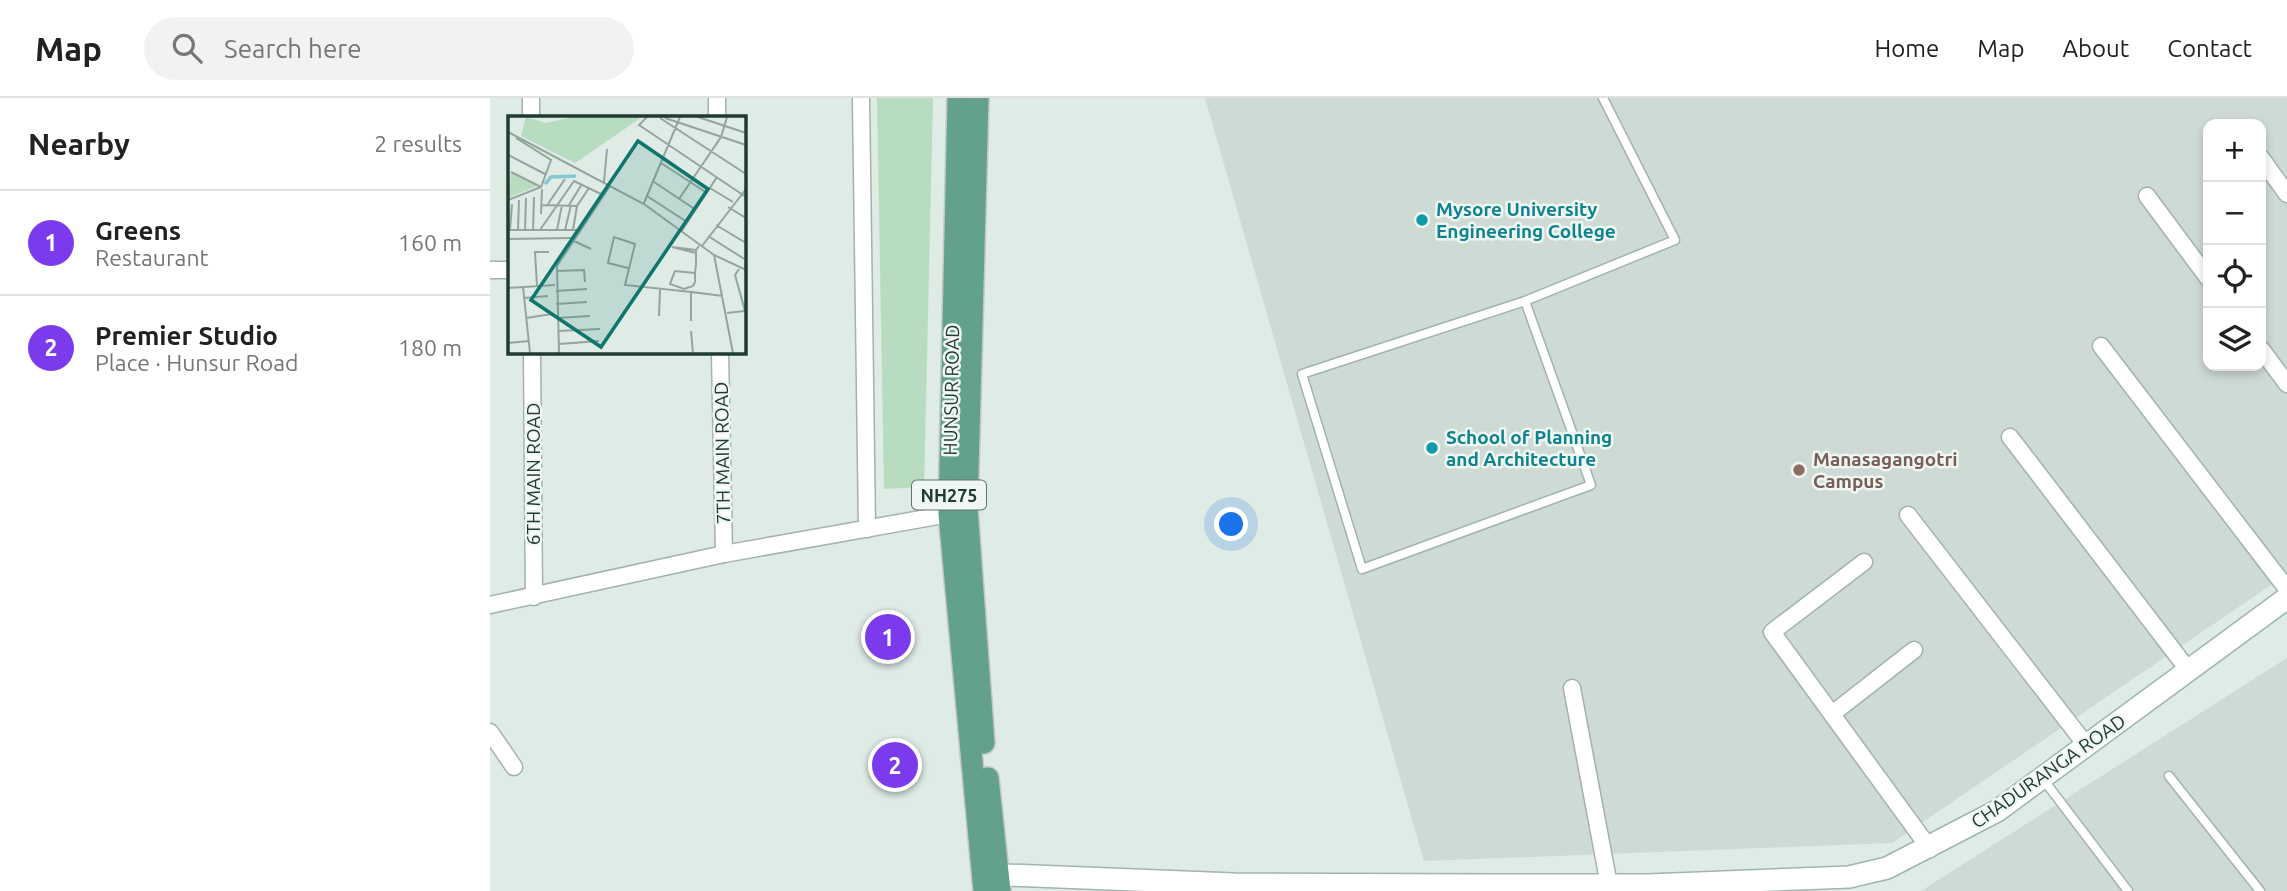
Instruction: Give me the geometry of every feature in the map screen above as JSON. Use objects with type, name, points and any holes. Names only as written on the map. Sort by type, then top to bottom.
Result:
[{"type":"main road","name":"HUNSUR ROAD","points":[[958,98],[948,514],[992,883]]},
{"type":"main road","points":[[978,98],[967,508],[992,883]]},
{"type":"street","points":[[531,98],[531,116]]},
{"type":"street","points":[[717,98],[717,116]]},
{"type":"street","points":[[861,98],[867,528]]},
{"type":"street","points":[[2266,165],[2287,194]]},
{"type":"street","points":[[2147,196],[2203,271]]},
{"type":"street","points":[[490,270],[508,270]]},
{"type":"street","points":[[2101,346],[2287,589]]},
{"type":"street","name":"6TH MAIN ROAD","points":[[532,354],[534,597]]},
{"type":"street","name":"7TH MAIN ROAD","points":[[720,354],[724,554]]},
{"type":"street","points":[[2266,356],[2287,384]]},
{"type":"street","points":[[2010,437],[2189,671]]},
{"type":"street","points":[[490,605],[724,554],[948,514]]},
{"type":"street","points":[[1908,515],[2086,746]]},
{"type":"street","points":[[1864,562],[1772,632],[1930,849]]},
{"type":"street","name":"CHADURANGA ROAD","points":[[992,883],[1586,888],[1849,877],[1887,868],[1930,849],[1997,811],[2287,598]]},
{"type":"street","points":[[1832,714],[1914,650]]},
{"type":"street","points":[[1572,688],[1609,885]]},
{"type":"street","points":[[490,732],[514,766]]},
{"type":"lane","points":[[1525,301],[1591,485],[1362,569],[1302,374],[1525,301],[1675,240],[1603,98]]},
{"type":"lane","points":[[2169,776],[2260,891]]},
{"type":"lane","points":[[2043,779],[2128,891]]},
{"type":"shaded area","name":"Manasagangotri Campus","points":[[1205,98],[2287,98],[2287,574],[1892,843],[1424,861]]},
{"type":"shaded area","points":[[2287,658],[2287,891],[1921,891]]},
{"type":"green space","points":[[877,98],[933,98],[924,487],[884,489]]},
{"type":"place","name":"Mysore University Engineering College","points":[[1422,220]]},
{"type":"place","name":"School of Planning and Architecture","points":[[1432,448]]},
{"type":"place","name":"Manasagangotri Campus","points":[[1799,470]]},
{"type":"place","name":"Greens","points":[[888,637]]},
{"type":"place","name":"Premier Studio","points":[[895,765]]}]
